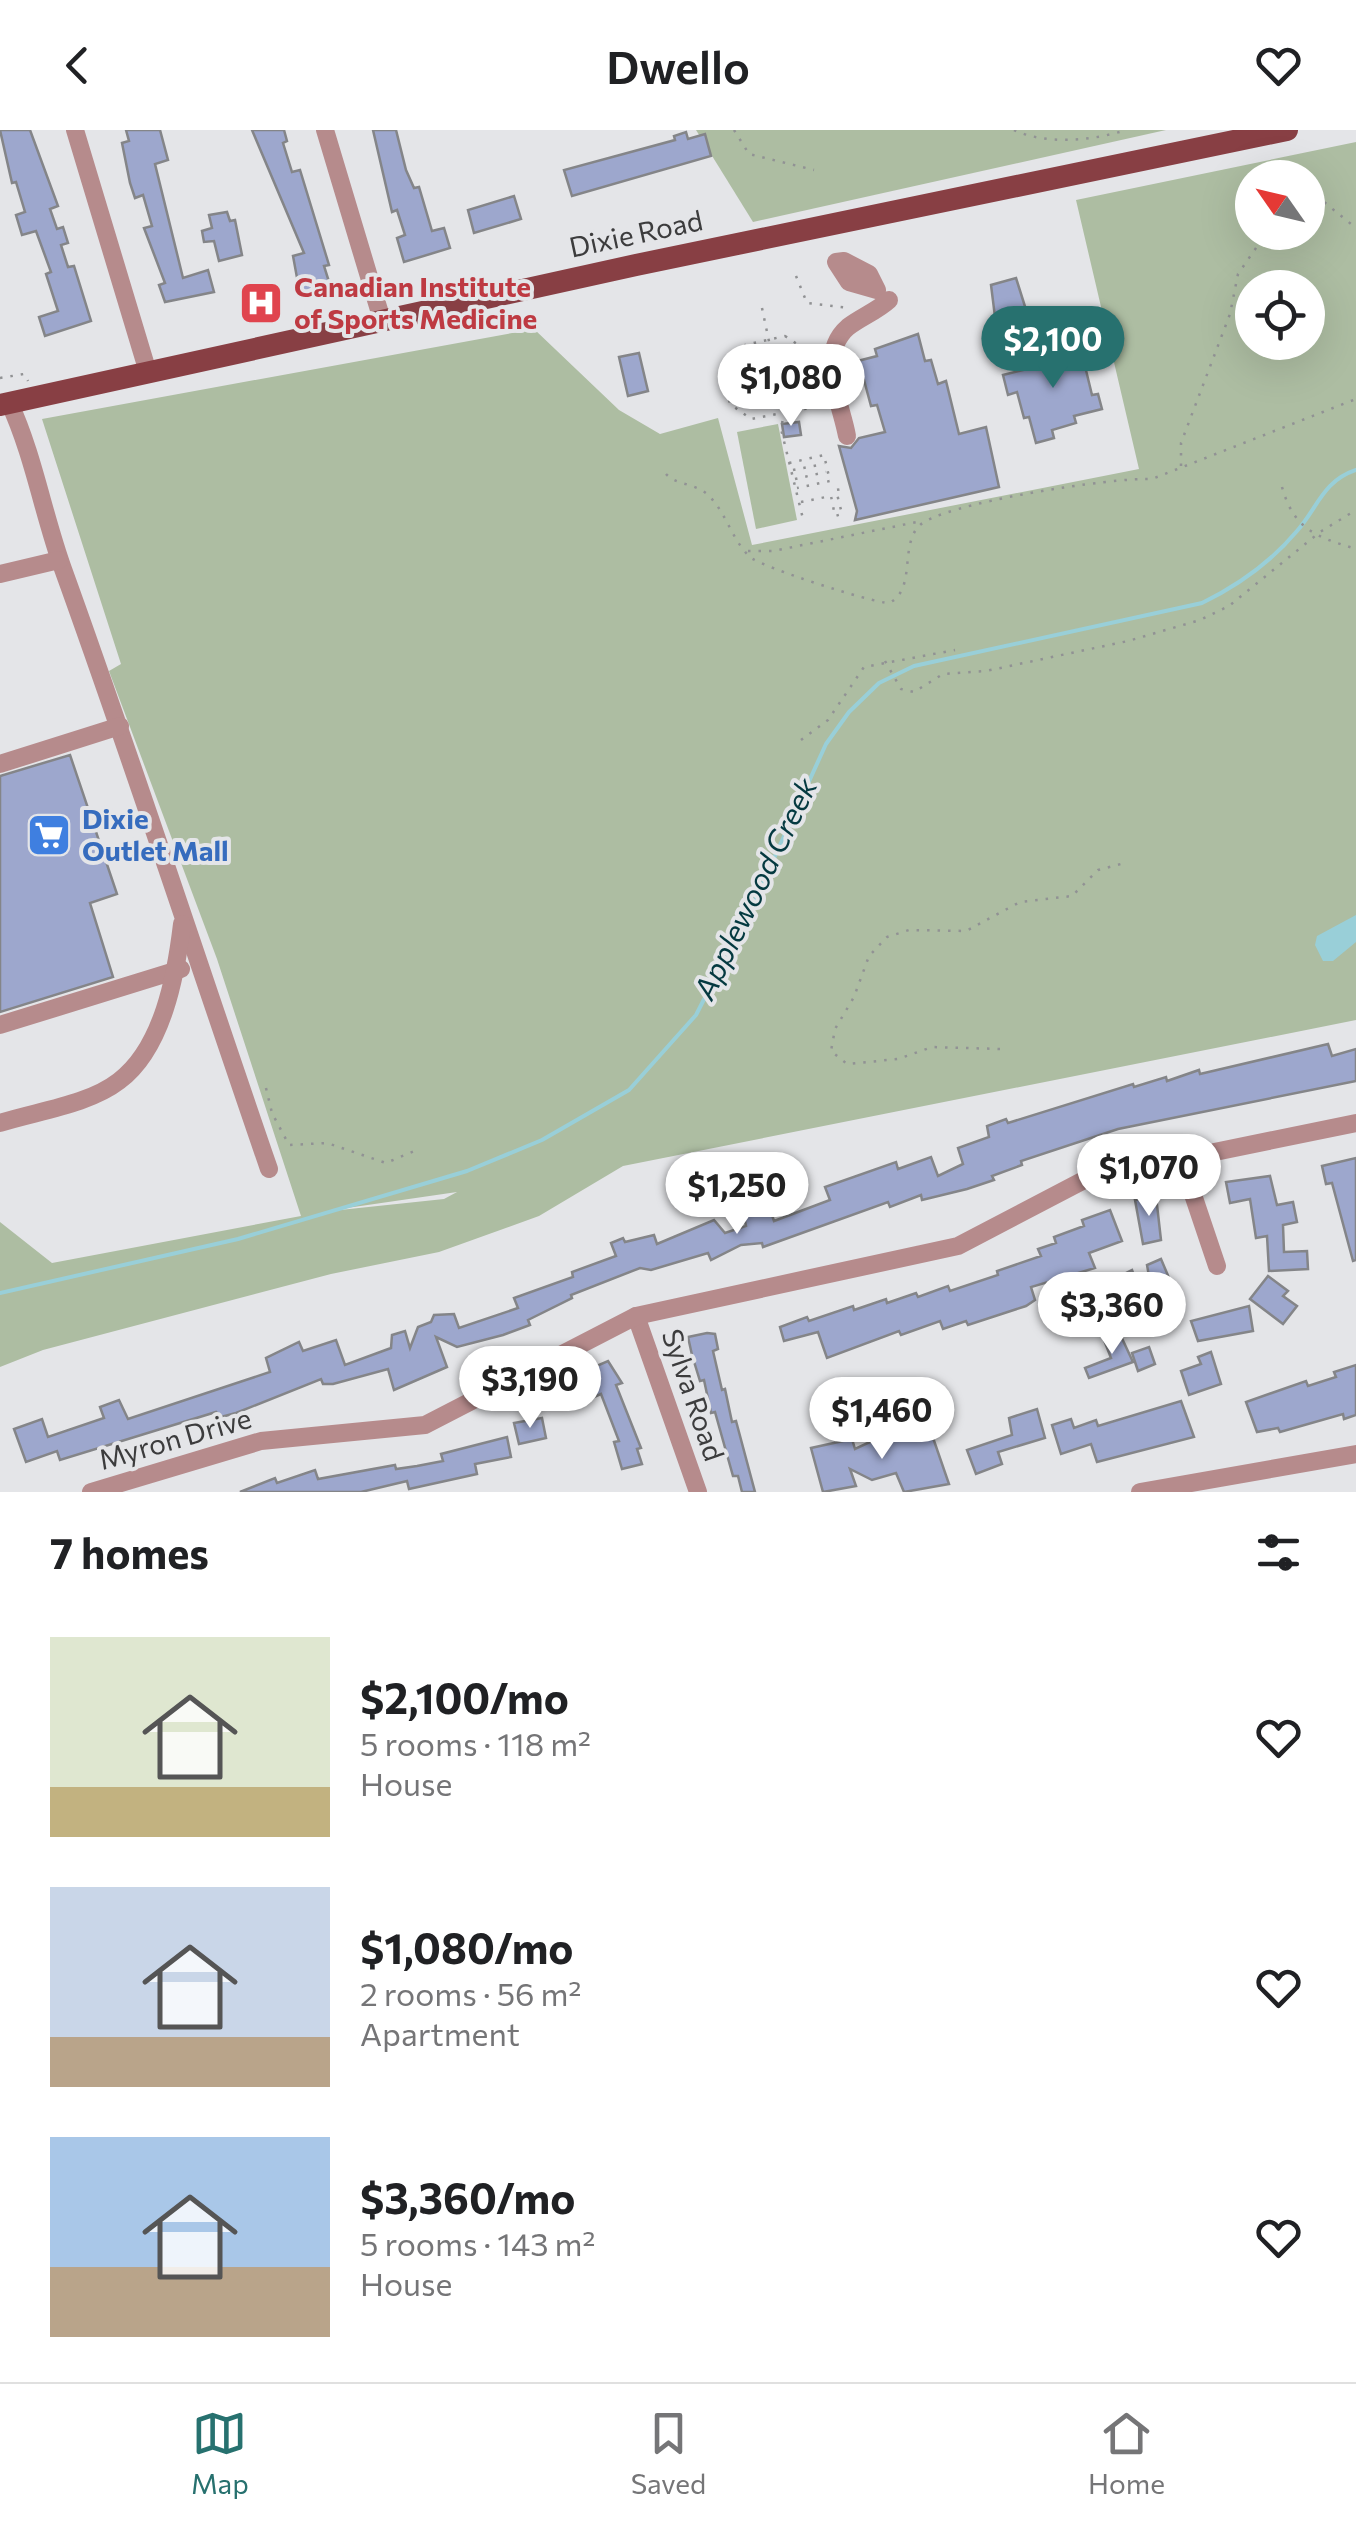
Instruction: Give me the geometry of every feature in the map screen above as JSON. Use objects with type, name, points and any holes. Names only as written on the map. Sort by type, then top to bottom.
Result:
[{"type":"main road","name":"Dixie Road","points":[[5,403],[1230,136],[1287,130]]},
{"type":"street","points":[[75,130],[147,370]]},
{"type":"street","points":[[325,130],[382,320]]},
{"type":"street","points":[[847,436],[833,384],[833,354],[839,336],[889,300]]},
{"type":"street","points":[[5,403],[26,437],[59,560],[120,726],[269,1169]]},
{"type":"street","points":[[0,574],[59,560]]},
{"type":"street","points":[[0,764],[120,726]]},
{"type":"street","points":[[0,1123],[119,1081],[135,1064],[155,1030],[175,971],[182,918]]},
{"type":"street","points":[[0,1025],[198,963]]},
{"type":"street","name":"Myron Drive","points":[[91,1492],[261,1441],[425,1425],[636,1316],[958,1246],[1088,1178],[1356,1122]]},
{"type":"street","points":[[1181,1160],[1217,1266]]},
{"type":"street","name":"Sylva Road","points":[[636,1316],[698,1492]]},
{"type":"street","points":[[1140,1492],[1356,1454]]},
{"type":"path","points":[[734,130],[749,154],[814,170]]},
{"type":"path","points":[[1014,130],[1062,139],[1096,138],[1126,130]]},
{"type":"path","points":[[1325,203],[1356,228]]},
{"type":"path","points":[[1181,468],[1181,442],[1230,314],[1238,274],[1255,250]]},
{"type":"path","points":[[796,276],[806,303],[842,304],[868,316]]},
{"type":"path","points":[[762,308],[784,412],[780,428],[804,523]]},
{"type":"path","points":[[786,336],[816,356],[821,389],[808,408],[751,419],[730,404],[724,375],[744,345],[768,340],[786,336]]},
{"type":"path","points":[[745,551],[792,548],[1022,495],[1124,477],[1152,479],[1238,442],[1356,399]]},
{"type":"path","points":[[789,463],[824,455],[830,480],[796,489]]},
{"type":"path","points":[[791,471],[826,464]]},
{"type":"path","points":[[793,479],[828,472]]},
{"type":"path","points":[[666,474],[670,479],[702,489],[713,500],[732,536],[766,568],[889,604],[902,592],[913,536],[928,519]]},
{"type":"path","points":[[1282,488],[1294,518],[1308,532],[1356,549]]},
{"type":"path","points":[[799,503],[830,496],[835,516],[842,514],[836,490],[842,489]]},
{"type":"path","points":[[885,661],[901,688],[914,692],[943,674],[986,671],[1128,641],[1200,620],[1229,606],[1315,537],[1356,510]]},
{"type":"path","points":[[801,740],[828,720],[864,667],[956,650]]},
{"type":"path","points":[[795,787],[815,794]]},
{"type":"path","points":[[1000,1048],[925,1048],[898,1059],[847,1064],[831,1051],[836,1029],[854,997],[869,956],[888,937],[908,930],[966,930],[1020,902],[1072,896],[1098,870],[1121,864]]},
{"type":"path","points":[[266,1088],[272,1113],[289,1145],[327,1143],[386,1163],[418,1150]]},
{"type":"green space","points":[[696,130],[1166,130],[753,222]]},
{"type":"green space","points":[[1356,142],[1356,1020],[623,1166],[539,1216],[439,1252],[331,1274],[43,1350],[0,1367],[0,1222],[52,1263],[301,1216],[217,959],[109,671],[121,664],[42,419],[534,329],[619,410],[660,434],[718,418],[752,545],[1139,469],[1076,200],[1235,167],[1235,250],[1325,250],[1325,160],[1269,160]],"holes":[[[457,1192],[444,1199],[340,1210],[340,1209]]]},
{"type":"green space","points":[[778,424],[797,520],[756,529],[737,432]]},
{"type":"water","points":[[1356,915],[1356,942],[1333,961],[1323,961],[1315,945],[1317,936]]},
{"type":"building","points":[[0,130],[30,130],[58,206],[50,209],[57,229],[63,227],[68,243],[61,245],[68,267],[74,266],[91,321],[45,336],[39,317],[58,311],[46,274],[51,272],[36,231],[22,235],[16,215],[25,212],[16,182],[12,183]]},
{"type":"building","points":[[126,130],[160,130],[168,160],[155,164],[183,278],[208,270],[214,292],[165,302],[159,285],[165,283],[144,228],[152,226],[143,195],[135,198],[130,183],[122,143],[129,141]]},
{"type":"building","points":[[252,130],[284,130],[287,141],[283,143],[292,172],[300,170],[329,265],[324,266],[330,285],[300,294],[293,256],[304,253]]},
{"type":"building","points":[[373,130],[396,130],[406,170],[414,188],[419,187],[432,231],[444,228],[450,248],[404,262],[397,238],[405,235],[397,210],[392,212]]},
{"type":"building","points":[[686,132],[688,139],[705,134],[711,156],[572,196],[564,170],[675,140],[674,136]]},
{"type":"building","points":[[514,196],[521,219],[474,233],[468,210]]},
{"type":"building","points":[[227,212],[230,221],[235,220],[242,255],[219,261],[214,241],[204,242],[202,231],[212,228],[209,215]]},
{"type":"building","points":[[1016,278],[1028,316],[996,325],[991,285]]},
{"type":"building","points":[[918,334],[925,361],[931,360],[938,384],[946,381],[959,434],[986,427],[999,487],[855,520],[857,511],[839,446],[851,448],[859,438],[885,432],[877,405],[871,406],[864,380],[855,383],[850,363],[877,356],[875,349]]},
{"type":"building","points":[[1071,340],[1079,368],[1085,366],[1092,395],[1098,394],[1102,409],[1074,416],[1076,423],[1052,430],[1054,438],[1036,443],[1017,392],[1008,395],[1003,375],[1031,368],[1029,362],[1051,356],[1049,346]]},
{"type":"building","points":[[639,353],[648,391],[628,396],[619,357]]},
{"type":"building","points":[[799,422],[801,435],[784,437],[782,424]]},
{"type":"building","name":"Dixie Outlet Mall","points":[[70,755],[117,894],[90,903],[113,977],[0,1012],[0,776]]},
{"type":"building","points":[[1328,1044],[1332,1056],[1356,1049],[1356,1081],[1118,1129],[1021,1161],[1022,1165],[992,1176],[994,1180],[967,1189],[922,1200],[921,1195],[890,1207],[888,1202],[763,1247],[762,1243],[741,1245],[711,1260],[708,1253],[651,1270],[640,1268],[571,1295],[572,1298],[528,1320],[530,1325],[503,1335],[457,1347],[436,1337],[447,1367],[394,1390],[388,1369],[333,1384],[323,1384],[321,1379],[236,1413],[221,1417],[216,1412],[60,1460],[57,1451],[26,1462],[14,1429],[42,1419],[48,1437],[104,1418],[100,1407],[119,1400],[128,1419],[270,1372],[266,1358],[299,1342],[303,1351],[336,1340],[345,1365],[391,1348],[392,1335],[405,1331],[410,1348],[418,1327],[431,1322],[434,1315],[454,1314],[459,1328],[518,1308],[514,1298],[573,1277],[572,1272],[616,1256],[611,1243],[623,1238],[625,1242],[654,1235],[657,1244],[714,1220],[725,1233],[746,1226],[743,1211],[768,1203],[774,1221],[830,1200],[825,1187],[896,1162],[898,1169],[931,1157],[938,1176],[963,1164],[958,1148],[989,1137],[987,1126],[1006,1119],[1008,1123],[1133,1084],[1134,1087],[1166,1077],[1167,1081],[1199,1070],[1200,1074]]},
{"type":"building","points":[[1356,1158],[1353,1261],[1332,1183],[1326,1184],[1322,1166]]},
{"type":"building","points":[[1270,1176],[1277,1205],[1293,1202],[1297,1222],[1283,1225],[1284,1252],[1307,1251],[1308,1269],[1269,1271],[1267,1236],[1256,1238],[1250,1199],[1230,1203],[1226,1182]]},
{"type":"building","points":[[1156,1196],[1161,1240],[1143,1244],[1135,1200]]},
{"type":"building","points":[[1110,1210],[1122,1241],[1089,1253],[1095,1268],[1031,1287],[1035,1300],[1026,1306],[968,1325],[966,1321],[943,1329],[940,1321],[901,1335],[899,1331],[827,1358],[818,1332],[784,1341],[780,1327],[807,1317],[809,1321],[853,1306],[854,1310],[916,1293],[918,1297],[948,1286],[950,1291],[998,1275],[997,1271],[1041,1256],[1038,1249],[1056,1243],[1054,1237],[1084,1226],[1082,1220]]},
{"type":"building","points":[[1161,1259],[1172,1285],[1152,1293],[1147,1265]]},
{"type":"building","points":[[1132,1270],[1139,1289],[1129,1293],[1122,1275]]},
{"type":"building","points":[[1268,1276],[1288,1291],[1283,1296],[1297,1306],[1283,1324],[1250,1299]]},
{"type":"building","points":[[1249,1306],[1253,1331],[1198,1341],[1191,1321]]},
{"type":"building","points":[[715,1334],[718,1349],[713,1351],[722,1390],[725,1389],[732,1422],[736,1421],[755,1492],[742,1492],[738,1476],[733,1476],[715,1412],[711,1413],[704,1380],[700,1381],[692,1355],[688,1337]]},
{"type":"building","points":[[1120,1334],[1133,1362],[1089,1378],[1085,1368],[1111,1358],[1104,1340]]},
{"type":"building","points":[[1149,1347],[1155,1364],[1138,1371],[1132,1353]]},
{"type":"building","points":[[1211,1352],[1221,1384],[1189,1395],[1181,1371],[1201,1364],[1198,1357]]},
{"type":"building","points":[[608,1361],[622,1383],[616,1385],[641,1448],[637,1449],[642,1464],[622,1469],[614,1442],[619,1441],[601,1394],[582,1402],[571,1377]]},
{"type":"building","points":[[1356,1365],[1356,1415],[1344,1419],[1343,1414],[1280,1432],[1278,1428],[1257,1432],[1246,1402],[1306,1381],[1308,1386],[1336,1377],[1334,1372]]},
{"type":"building","points":[[1181,1401],[1194,1437],[1097,1462],[1091,1444],[1061,1454],[1052,1425],[1071,1419],[1074,1428],[1096,1420],[1098,1426]]},
{"type":"building","points":[[1037,1409],[1045,1438],[998,1452],[1002,1464],[976,1474],[967,1450],[1012,1435],[1009,1418]]},
{"type":"building","points":[[542,1418],[546,1438],[519,1444],[514,1423]]},
{"type":"building","points":[[931,1432],[949,1484],[904,1492],[896,1473],[872,1480],[850,1469],[856,1486],[823,1492],[811,1448],[852,1439],[855,1449],[887,1434],[899,1433],[901,1438]]},
{"type":"building","points":[[507,1437],[511,1457],[475,1464],[477,1474],[409,1489],[407,1481],[361,1492],[240,1492],[275,1478],[277,1483],[315,1470],[318,1479],[443,1461],[441,1454]]},
{"type":"waterway","name":"Applewood Creek","points":[[0,1293],[238,1239],[467,1171],[542,1140],[629,1090],[696,1015],[755,900],[826,744],[849,712],[879,683],[914,666],[1202,603],[1265,563],[1297,531],[1328,488],[1356,470]]},
{"type":"place","name":"Canadian Institute of Sports Medicine","points":[[261,303]]},
{"type":"place","name":"Dixie Outlet Mall","points":[[49,835]]}]
